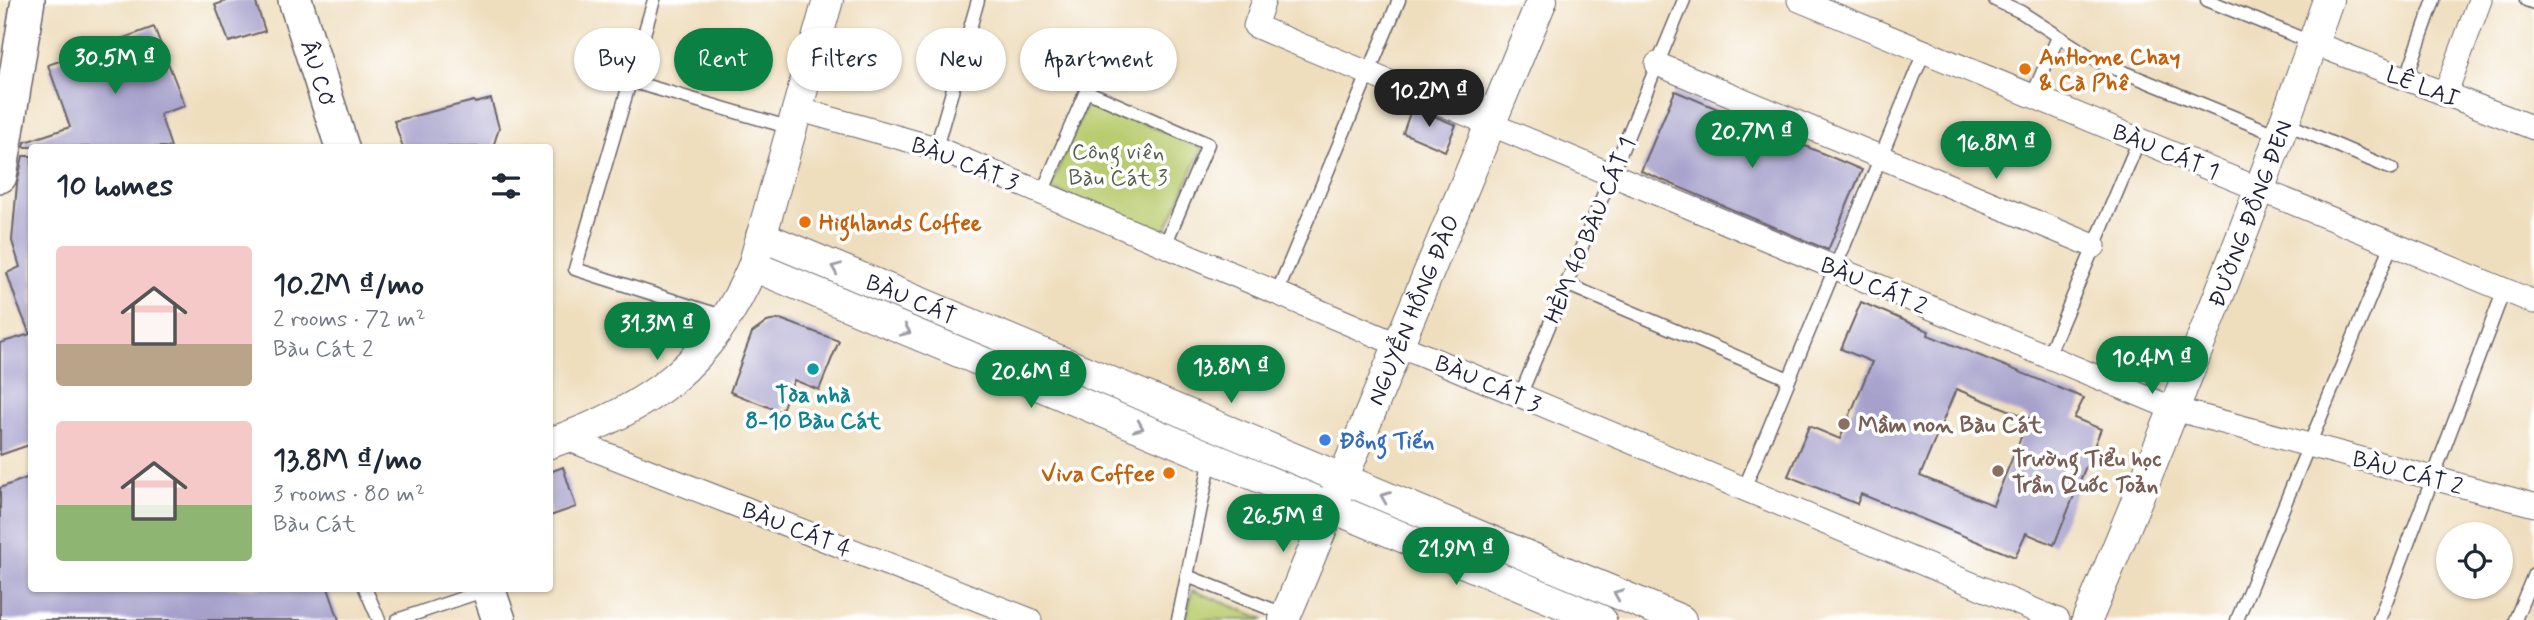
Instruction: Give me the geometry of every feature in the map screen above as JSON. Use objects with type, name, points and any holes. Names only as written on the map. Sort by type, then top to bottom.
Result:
[{"type":"main road","points":[[0,33],[5,0]]},
{"type":"main road","points":[[0,176],[28,0]]},
{"type":"main road","name":"ÂU CƠ","points":[[295,0],[341,144]]},
{"type":"main road","points":[[489,592],[499,620]]},
{"type":"street","points":[[557,440],[603,422],[670,383],[702,353],[728,318],[753,267],[828,0]]},
{"type":"street","name":"BÀU CÁT 2","points":[[1264,0],[1255,26],[2174,410],[2534,505]]},
{"type":"street","name":"NGUYỄN HỒNG ĐÀO","points":[[1285,618],[1542,0]]},
{"type":"street","name":"BÀU CÁT 1","points":[[1799,0],[2534,302]]},
{"type":"street","name":"ĐƯỜNG ĐỒNG ĐEN","points":[[2087,620],[2174,410],[2260,190],[2328,0]]},
{"type":"street","points":[[2445,95],[2480,0]]},
{"type":"street","name":"LÊ LAI","points":[[2313,43],[2534,128]]},
{"type":"street","points":[[1657,65],[2094,246]]},
{"type":"street","name":"BÀU CÁT 3","points":[[794,119],[936,148],[1520,396],[2058,620]]},
{"type":"street","name":"BÀU CÁT","points":[[761,236],[1681,620]]},
{"type":"street","name":"BÀU CÁT","points":[[753,267],[1601,620]]},
{"type":"street","points":[[1042,387],[1054,358]]},
{"type":"street","name":"BÀU CÁT 4","points":[[557,440],[1024,619]]},
{"type":"lane","points":[[646,28],[654,0]]},
{"type":"lane","points":[[936,148],[978,0]]},
{"type":"lane","points":[[1278,293],[1399,0]]},
{"type":"lane","name":"HẺM 40 BÀU CÁT 1","points":[[1520,396],[1684,0]]},
{"type":"lane","points":[[1994,0],[2021,12],[2097,61],[2392,169]]},
{"type":"lane","points":[[2207,0],[2313,43]]},
{"type":"lane","points":[[2406,79],[2434,0]]},
{"type":"lane","points":[[2526,0],[2534,3]]},
{"type":"lane","points":[[2032,96],[2058,37]]},
{"type":"lane","points":[[1744,489],[1924,52]]},
{"type":"lane","points":[[660,88],[794,119]]},
{"type":"lane","points":[[627,91],[575,268],[728,318]]},
{"type":"lane","points":[[1042,193],[1086,91],[1208,144],[1165,246]]},
{"type":"lane","points":[[2048,358],[2138,140]]},
{"type":"lane","points":[[2237,620],[2392,244]]},
{"type":"lane","points":[[1566,284],[1789,379]]},
{"type":"lane","points":[[2379,620],[2504,290]]},
{"type":"lane","points":[[1178,620],[1211,457]]},
{"type":"lane","points":[[2515,620],[2534,574]]},
{"type":"lane","points":[[1187,576],[1285,618]]},
{"type":"lane","points":[[367,592],[379,620]]},
{"type":"lane","points":[[397,620],[479,592]]},
{"type":"green space","name":"Công viên Bàu Cát 3","points":[[1088,100],[1202,148],[1163,237],[1050,188]]},
{"type":"green space","points":[[1192,590],[1264,619],[1264,620],[1186,620]]},
{"type":"building","points":[[229,0],[255,0],[265,31],[229,42],[215,5]]},
{"type":"building","points":[[154,27],[185,106],[160,114],[170,144],[28,144],[28,147],[24,147],[25,142],[70,127],[48,65]]},
{"type":"building","points":[[1675,91],[1862,170],[1828,250],[1641,171]]},
{"type":"building","points":[[491,99],[499,128],[494,144],[402,144],[394,121],[474,101],[475,103]]},
{"type":"building","points":[[1412,107],[1456,125],[1445,151],[1403,133]]},
{"type":"building","points":[[23,156],[28,156],[28,329],[7,273],[20,267],[12,241],[17,184]]},
{"type":"building","points":[[1861,302],[1929,331],[1928,335],[2084,398],[2074,418],[2101,429],[2054,545],[2026,533],[2015,557],[1861,494],[1857,504],[1788,476],[1809,426],[1840,439],[1872,362],[1841,349]],"holes":[[[1956,389],[2029,418],[1993,505],[1920,476]]]},
{"type":"building","points":[[780,319],[839,341],[819,390],[794,380],[781,412],[730,392],[752,333],[767,322]]},
{"type":"building","points":[[28,335],[28,445],[0,455],[0,343]]},
{"type":"building","points":[[563,467],[576,507],[553,515],[553,471]]},
{"type":"building","points":[[28,478],[28,592],[329,592],[339,620],[0,620],[0,488]]},
{"type":"place","name":"AnHome Chay & Cà Phê","points":[[2025,69]]},
{"type":"place","name":"Highlands Coffee","points":[[805,222]]},
{"type":"place","name":"Tòa nhà 8-10 Bàu Cát","points":[[813,369]]},
{"type":"place","name":"Mầm non Bàu Cát","points":[[1844,424]]},
{"type":"place","name":"Đồng Tiến","points":[[1325,440]]},
{"type":"place","name":"Trường Tiểu học Trần Quốc Toản","points":[[1998,471]]},
{"type":"place","name":"Viva Coffee","points":[[1169,473]]}]
